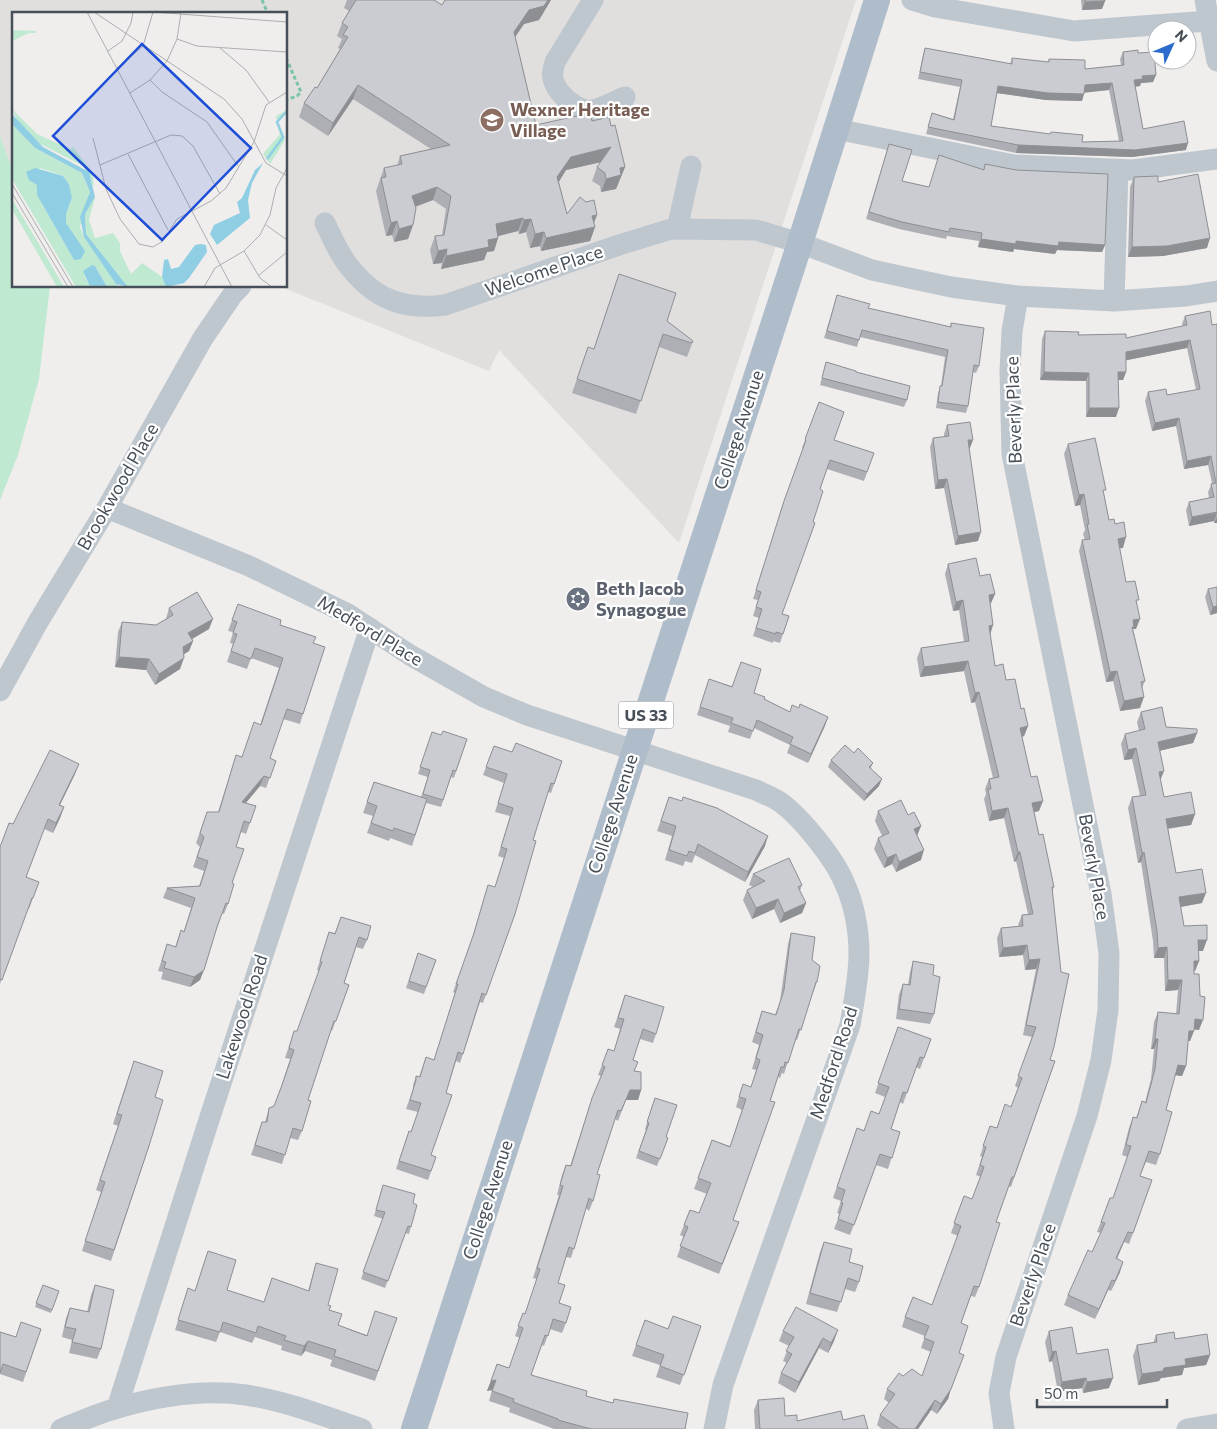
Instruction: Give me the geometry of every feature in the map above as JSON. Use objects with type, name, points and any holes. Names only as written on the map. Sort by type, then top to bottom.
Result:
[{"type":"main road","name":"College Avenue","points":[[414,1429],[878,0]]},
{"type":"street","points":[[593,0],[554,62],[552,72],[554,82],[565,98],[577,107],[591,110],[625,97]]},
{"type":"street","points":[[912,0],[935,7],[1074,31],[1213,20]]},
{"type":"street","points":[[1205,0],[1213,20],[1217,61]]},
{"type":"street","points":[[836,129],[1014,165],[1133,170],[1217,159]]},
{"type":"street","points":[[677,229],[691,166]]},
{"type":"street","points":[[1114,300],[1118,170]]},
{"type":"street","name":"Welcome Place","points":[[325,223],[352,270],[372,289],[396,302],[426,308],[445,305],[671,229],[756,230],[800,243],[872,270],[952,287],[1018,296],[1114,300],[1186,296],[1217,291]]},
{"type":"street","name":"Brookwood Place","points":[[0,691],[203,338],[239,288]]},
{"type":"street","name":"Beverly Place","points":[[1004,1429],[1000,1394],[1006,1357],[1087,1116],[1101,1060],[1108,1010],[1109,953],[1099,884],[1012,454],[1010,371],[1012,331],[1018,296]]},
{"type":"street","name":"Medford Place","points":[[106,508],[249,566],[348,614],[410,655],[484,697],[526,715],[634,750]]},
{"type":"street","name":"Lakewood Road","points":[[117,1408],[204,1133],[370,628]]},
{"type":"street","name":"Medford Road","points":[[634,750],[732,781],[780,802],[799,819],[816,839],[844,881],[852,907],[859,953],[857,986],[850,1025],[724,1385],[714,1429]]},
{"type":"street","points":[[61,1429],[117,1408],[162,1397],[208,1393],[246,1396],[300,1408],[362,1429]]},
{"type":"street","points":[[1186,1429],[1217,1424]]},
{"type":"path","points":[[262,0],[267,12]]},
{"type":"path","points":[[288,63],[300,92],[297,96],[288,99]]},
{"type":"shaded area","points":[[0,0],[856,0],[679,543],[499,350],[489,371],[284,288],[288,288],[288,12],[12,12],[12,169],[0,136]]},
{"type":"green space","points":[[0,136],[12,169],[12,288],[50,288],[39,379],[18,455],[0,500]]},
{"type":"building","points":[[356,0],[434,0],[442,5],[445,0],[548,0],[544,6],[529,10],[514,32],[536,125],[590,113],[592,121],[609,117],[611,126],[615,125],[625,167],[620,168],[621,175],[606,179],[605,173],[597,167],[611,147],[571,157],[557,177],[567,214],[580,197],[586,202],[594,200],[597,215],[592,216],[595,227],[546,238],[544,232],[535,234],[531,219],[524,220],[523,218],[496,224],[498,238],[488,240],[489,247],[446,256],[447,249],[438,251],[435,236],[444,235],[451,196],[437,187],[412,196],[416,208],[413,225],[399,229],[397,221],[391,223],[381,178],[386,177],[384,168],[402,164],[400,156],[450,145],[358,85],[333,123],[304,103],[315,87],[317,88],[348,37],[343,35],[348,27],[342,23]]},
{"type":"building","points":[[1085,0],[1105,0],[1105,1],[1085,2]]},
{"type":"building","points":[[925,48],[1012,64],[1012,58],[1049,62],[1049,59],[1085,60],[1085,69],[1124,65],[1123,52],[1138,50],[1138,53],[1147,52],[1147,70],[1156,70],[1156,75],[1142,76],[1143,79],[1134,80],[1143,129],[1184,121],[1188,143],[1135,150],[1018,145],[928,127],[932,113],[954,120],[962,80],[920,72]],"holes":[[[1112,83],[1123,141],[1082,142],[1083,135],[1051,132],[1050,134],[991,126],[998,86],[1048,93],[1084,94],[1085,85]]]},
{"type":"building","points":[[889,144],[912,150],[902,181],[929,187],[939,155],[984,170],[985,164],[1016,170],[1108,174],[1105,245],[1059,242],[1058,246],[1016,241],[1016,244],[981,239],[982,233],[950,228],[949,232],[902,222],[869,212]]},
{"type":"building","points":[[1198,174],[1210,238],[1167,246],[1132,247],[1134,177],[1158,176],[1158,182]]},
{"type":"building","points":[[619,274],[676,293],[667,321],[693,341],[692,343],[663,334],[641,401],[577,379],[588,347],[594,349]]},
{"type":"building","points":[[837,295],[870,304],[868,308],[951,327],[951,323],[984,328],[979,366],[974,365],[968,406],[938,402],[948,350],[862,330],[859,340],[827,331]]},
{"type":"building","points":[[1210,311],[1212,325],[1217,324],[1217,512],[1192,517],[1189,502],[1214,497],[1211,484],[1216,483],[1211,456],[1187,461],[1179,418],[1155,423],[1148,392],[1166,389],[1167,395],[1200,389],[1190,340],[1126,352],[1126,372],[1118,372],[1119,408],[1089,408],[1089,373],[1044,372],[1045,331],[1079,332],[1078,335],[1126,334],[1126,338],[1187,325],[1185,316]]},
{"type":"building","points":[[826,362],[910,386],[907,400],[822,378]]},
{"type":"building","points":[[819,402],[844,412],[834,440],[874,453],[867,472],[830,460],[820,489],[823,491],[813,522],[815,523],[782,614],[789,616],[783,634],[776,632],[776,634],[756,628],[762,609],[756,607],[761,592],[756,590],[784,501]]},
{"type":"building","points":[[970,422],[973,440],[968,440],[981,532],[958,536],[947,479],[938,480],[933,438],[949,436],[947,425]]},
{"type":"building","points":[[1095,438],[1106,490],[1103,490],[1109,520],[1114,519],[1115,524],[1124,522],[1126,537],[1118,539],[1126,582],[1135,581],[1139,600],[1136,600],[1140,619],[1133,620],[1134,627],[1132,627],[1145,681],[1141,682],[1144,697],[1124,701],[1117,671],[1110,672],[1082,540],[1090,539],[1084,494],[1079,495],[1068,444]]},
{"type":"building","points":[[976,558],[980,576],[990,574],[995,594],[989,595],[993,625],[989,626],[995,666],[1003,664],[1006,680],[1015,679],[1021,709],[1024,708],[1028,726],[1020,728],[1031,777],[1037,776],[1043,801],[1032,803],[1039,835],[1043,834],[1054,887],[1052,887],[1061,972],[1069,974],[1050,1060],[1055,1061],[996,1222],[1000,1223],[979,1287],[974,1286],[961,1323],[968,1326],[959,1353],[964,1355],[951,1389],[941,1404],[935,1400],[915,1429],[900,1429],[880,1415],[895,1394],[887,1389],[899,1373],[903,1376],[912,1369],[922,1376],[934,1342],[924,1338],[929,1326],[905,1317],[913,1297],[932,1305],[961,1226],[954,1223],[964,1196],[972,1199],[984,1167],[980,1165],[986,1147],[983,1146],[990,1126],[997,1128],[1005,1104],[1011,1107],[1022,1078],[1018,1076],[1036,1027],[1026,1025],[1040,959],[1029,960],[1027,945],[1003,948],[1001,928],[1023,926],[1022,915],[1033,914],[1020,852],[1018,852],[1008,808],[992,811],[988,789],[991,789],[989,779],[999,777],[979,692],[975,693],[968,661],[924,667],[921,648],[969,641],[963,600],[956,602],[948,564]]},
{"type":"building","points":[[1217,587],[1217,606],[1213,607],[1208,589]]},
{"type":"building","points":[[197,592],[213,619],[188,633],[193,641],[183,647],[184,658],[159,674],[149,659],[119,657],[122,622],[156,625],[173,615],[169,608]]},
{"type":"building","points":[[238,604],[281,620],[280,625],[316,637],[313,643],[325,647],[303,714],[287,709],[270,758],[276,761],[270,778],[264,776],[242,802],[256,806],[250,823],[244,821],[236,847],[244,849],[232,883],[234,884],[228,904],[226,903],[217,927],[204,970],[194,977],[164,968],[166,962],[162,961],[167,944],[176,947],[181,930],[184,932],[195,898],[167,888],[200,886],[208,861],[197,857],[204,837],[200,833],[207,812],[219,812],[236,755],[242,757],[254,722],[261,725],[283,658],[255,648],[251,659],[231,651],[237,634],[233,633],[237,622],[232,620]]},
{"type":"building","points":[[741,662],[761,669],[754,693],[765,697],[764,699],[790,712],[792,705],[799,708],[800,704],[828,717],[811,754],[790,744],[793,737],[757,720],[753,731],[731,723],[733,718],[700,707],[709,679],[732,687]]},
{"type":"building","points":[[1162,707],[1166,727],[1197,729],[1197,733],[1158,742],[1164,771],[1159,772],[1164,797],[1191,792],[1195,814],[1166,819],[1176,873],[1202,869],[1206,893],[1179,897],[1184,926],[1207,925],[1207,940],[1198,940],[1199,961],[1194,961],[1194,974],[1199,974],[1200,996],[1205,997],[1203,1020],[1195,1019],[1194,1031],[1189,1031],[1186,1066],[1178,1065],[1166,1110],[1172,1112],[1160,1154],[1149,1151],[1140,1176],[1152,1180],[1133,1233],[1128,1232],[1116,1258],[1123,1262],[1115,1281],[1112,1280],[1099,1309],[1068,1295],[1088,1250],[1092,1252],[1105,1223],[1101,1222],[1110,1198],[1113,1198],[1131,1146],[1126,1145],[1133,1117],[1137,1118],[1142,1101],[1146,1103],[1155,1069],[1158,1039],[1155,1039],[1158,1012],[1179,1014],[1182,980],[1168,980],[1167,947],[1158,948],[1144,852],[1142,853],[1132,797],[1146,795],[1136,748],[1128,750],[1125,734],[1145,729],[1141,712]]},
{"type":"building","points":[[443,731],[467,739],[456,771],[453,770],[443,800],[423,794],[430,770],[420,767],[432,732],[441,735]]},
{"type":"building","points":[[516,743],[562,761],[554,784],[551,783],[533,840],[536,841],[515,914],[486,995],[482,993],[463,1054],[458,1052],[446,1093],[452,1095],[431,1155],[436,1157],[431,1171],[399,1161],[421,1103],[410,1100],[416,1076],[420,1077],[426,1057],[434,1060],[488,885],[495,887],[507,849],[501,847],[513,808],[498,803],[507,774],[486,767],[494,746],[512,752]]},
{"type":"building","points":[[845,745],[854,753],[858,748],[873,763],[869,767],[882,779],[867,794],[831,760]]},
{"type":"building","points":[[50,750],[79,764],[59,805],[64,807],[56,823],[48,819],[26,877],[39,882],[2,980],[0,979],[0,847],[9,823],[13,824]]},
{"type":"building","points":[[374,782],[427,799],[415,835],[394,828],[393,831],[371,823],[377,806],[367,802]]},
{"type":"building","points":[[669,797],[682,801],[683,797],[717,808],[768,836],[748,872],[698,844],[695,853],[689,851],[687,856],[669,850],[676,826],[661,821]]},
{"type":"building","points":[[901,800],[908,815],[914,812],[921,826],[914,829],[924,850],[899,862],[896,854],[887,858],[878,838],[889,833],[878,811]]},
{"type":"building","points":[[789,858],[802,885],[798,887],[806,903],[784,913],[778,899],[756,908],[747,890],[765,881],[753,874]]},
{"type":"building","points":[[341,917],[371,926],[367,940],[359,937],[344,983],[349,985],[336,1021],[334,1021],[308,1100],[311,1101],[302,1131],[293,1128],[285,1155],[255,1145],[262,1122],[267,1122],[269,1108],[274,1106],[282,1085],[294,1050],[289,1048],[294,1031],[297,1031],[322,962],[320,961],[329,932],[335,934]]},
{"type":"building","points":[[791,933],[815,937],[812,960],[820,966],[817,982],[788,1063],[785,1062],[784,1067],[781,1067],[770,1101],[775,1102],[733,1220],[739,1222],[722,1264],[680,1246],[688,1227],[684,1225],[690,1210],[699,1213],[711,1183],[698,1178],[712,1140],[730,1147],[746,1099],[739,1097],[743,1084],[751,1087],[760,1060],[756,1058],[763,1035],[756,1032],[762,1011],[776,1015],[784,990]]},
{"type":"building","points":[[418,953],[436,960],[426,987],[409,981]]},
{"type":"building","points":[[913,961],[934,965],[933,975],[940,977],[934,1014],[899,1009],[903,984],[910,985]]},
{"type":"building","points":[[625,995],[664,1007],[656,1034],[643,1029],[633,1060],[638,1062],[634,1071],[641,1072],[641,1090],[630,1090],[621,1111],[618,1110],[597,1174],[600,1175],[593,1201],[589,1198],[574,1249],[569,1247],[558,1283],[565,1285],[559,1303],[571,1307],[566,1323],[553,1319],[548,1336],[545,1335],[531,1375],[587,1391],[586,1396],[613,1403],[614,1399],[688,1413],[685,1429],[591,1429],[558,1420],[513,1402],[514,1399],[492,1391],[496,1380],[491,1381],[497,1364],[509,1368],[523,1328],[518,1326],[523,1313],[525,1314],[540,1269],[537,1268],[563,1186],[560,1185],[566,1165],[571,1166],[592,1098],[605,1067],[602,1065],[608,1049],[614,1051],[624,1019],[618,1018]]},
{"type":"building","points":[[898,1027],[931,1039],[924,1058],[920,1057],[907,1093],[903,1092],[891,1129],[900,1132],[892,1158],[880,1154],[854,1225],[838,1219],[845,1190],[837,1187],[857,1128],[864,1131],[871,1111],[879,1114],[889,1087],[878,1083]]},
{"type":"building","points":[[134,1061],[163,1071],[155,1097],[163,1100],[114,1250],[85,1241],[105,1182],[100,1180],[122,1115],[117,1114]]},
{"type":"building","points":[[655,1098],[677,1105],[660,1159],[639,1151]]},
{"type":"building","points":[[383,1185],[415,1194],[413,1203],[417,1205],[411,1227],[408,1226],[388,1281],[363,1272],[385,1212],[376,1210]]},
{"type":"building","points":[[824,1242],[852,1249],[849,1262],[863,1266],[859,1282],[848,1278],[841,1302],[810,1293]]},
{"type":"building","points":[[208,1251],[236,1260],[227,1290],[264,1302],[272,1278],[309,1291],[316,1263],[338,1269],[328,1305],[331,1306],[329,1310],[342,1314],[338,1325],[367,1336],[375,1311],[397,1318],[378,1371],[334,1356],[336,1350],[308,1341],[304,1346],[284,1340],[286,1336],[258,1326],[256,1333],[223,1322],[220,1332],[178,1320],[188,1288],[195,1291]]},
{"type":"building","points":[[43,1285],[59,1291],[52,1310],[36,1303]]},
{"type":"building","points":[[95,1285],[114,1290],[101,1349],[72,1342],[76,1329],[65,1327],[70,1308],[89,1312]]},
{"type":"building","points":[[796,1307],[838,1330],[831,1343],[823,1338],[799,1382],[781,1373],[792,1354],[786,1351],[794,1337],[783,1331]]},
{"type":"building","points":[[673,1316],[701,1326],[684,1375],[660,1366],[664,1355],[636,1345],[645,1320],[668,1329]]},
{"type":"building","points":[[21,1322],[41,1329],[26,1372],[3,1364],[0,1373],[0,1332],[16,1337]]},
{"type":"building","points":[[1072,1327],[1077,1354],[1108,1349],[1113,1378],[1087,1382],[1086,1378],[1062,1382],[1056,1351],[1052,1352],[1049,1331]]},
{"type":"building","points":[[1174,1332],[1175,1339],[1207,1334],[1210,1355],[1185,1359],[1186,1365],[1142,1374],[1137,1345],[1157,1342],[1156,1335]]},
{"type":"building","points":[[784,1398],[785,1416],[797,1415],[797,1421],[841,1411],[843,1420],[864,1415],[868,1429],[760,1429],[758,1400]]},
{"type":"place","name":"Wexner Heritage Village","points":[[492,120]]},
{"type":"place","name":"Beth Jacob Synagogue","points":[[578,599]]}]
